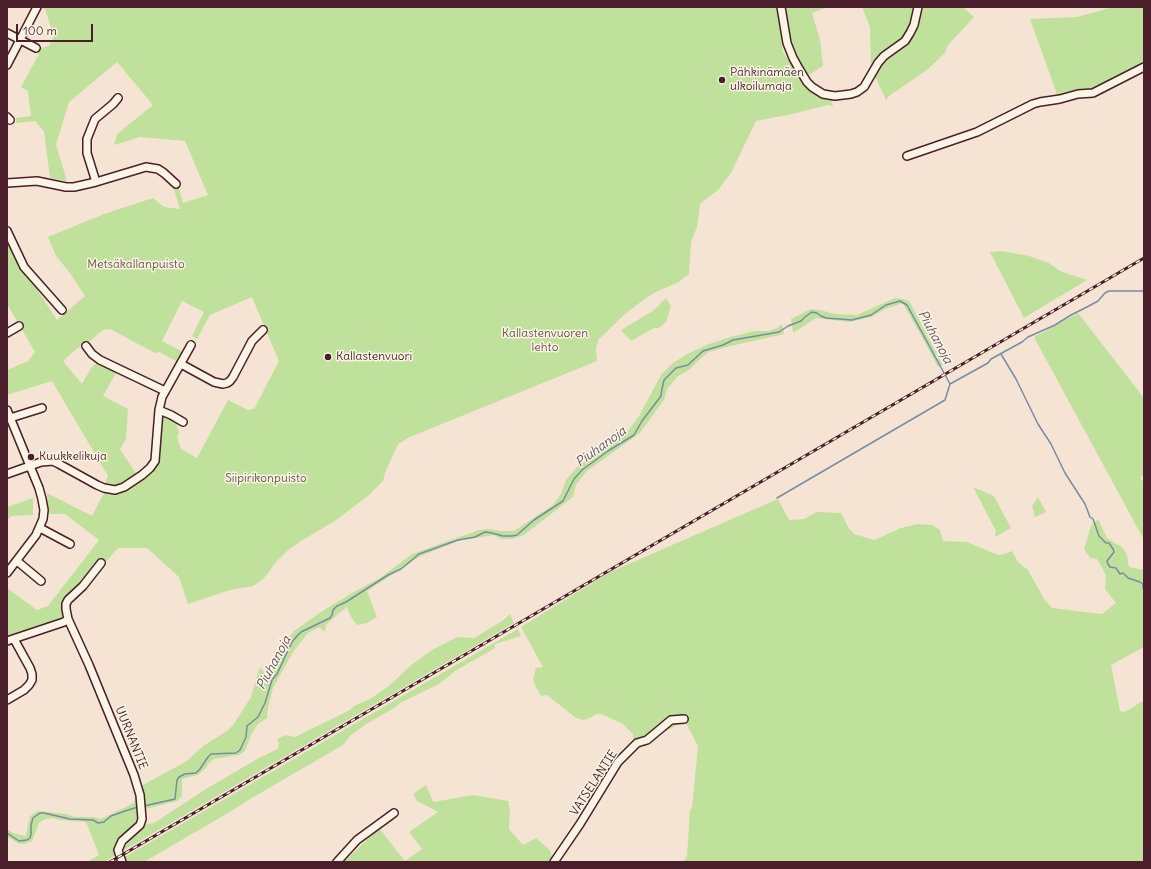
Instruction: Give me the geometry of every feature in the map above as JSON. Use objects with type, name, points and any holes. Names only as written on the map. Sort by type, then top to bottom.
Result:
[{"type":"street","points":[[7,65],[37,7]]},
{"type":"street","points":[[782,7],[787,43],[798,67],[807,82],[812,87],[823,94],[835,96],[851,94],[864,87],[878,63],[884,56],[904,41],[910,33],[914,25],[918,7]]},
{"type":"street","points":[[7,33],[36,48]]},
{"type":"street","points":[[907,156],[977,132],[1033,104],[1078,94],[1093,93],[1144,68]]},
{"type":"street","points":[[96,182],[87,153],[87,139],[96,119],[118,98]]},
{"type":"street","points":[[7,183],[37,181],[66,188],[82,186],[146,167],[164,173],[176,184]]},
{"type":"street","points":[[7,231],[24,268],[62,310]]},
{"type":"street","points":[[7,333],[19,326]]},
{"type":"street","points":[[181,364],[214,382],[222,384],[227,383],[233,377],[252,341],[263,330]]},
{"type":"street","points":[[7,474],[41,462],[53,461],[93,483],[104,488],[115,490],[124,487],[147,472],[155,461],[159,410],[165,391],[191,345]]},
{"type":"street","points":[[86,346],[92,354],[100,360],[165,391]]},
{"type":"street","points":[[9,418],[42,408]]},
{"type":"street","points":[[7,410],[30,466],[42,499],[44,510],[40,528],[17,561],[8,568]]},
{"type":"street","points":[[159,410],[183,422]]},
{"type":"street","points":[[40,528],[70,544]]},
{"type":"street","points":[[17,561],[41,581]]},
{"type":"street","points":[[7,700],[24,690],[32,680],[30,668],[10,640],[64,622],[68,619],[66,604],[68,600],[101,564]]},
{"type":"street","name":"UURNANTIE","points":[[68,619],[89,665],[134,775],[140,795],[142,819],[140,825],[122,840],[118,850],[122,862]]},
{"type":"street","name":"VATSELANTIE","points":[[554,862],[580,824],[618,762],[637,743],[647,740],[671,720],[684,719]]},
{"type":"street","points":[[337,862],[357,840],[394,813]]},
{"type":"green space","points":[[42,7],[778,7],[783,52],[807,86],[822,97],[831,99],[833,106],[828,105],[756,121],[731,173],[718,190],[700,204],[697,227],[691,242],[689,274],[679,282],[646,298],[625,314],[598,340],[596,349],[597,361],[410,437],[398,444],[383,481],[369,495],[335,521],[287,551],[275,563],[262,580],[253,586],[230,590],[188,604],[179,577],[147,548],[118,548],[105,563],[100,559],[81,584],[64,614],[63,619],[58,622],[7,637],[7,588],[37,610],[48,606],[99,540],[65,514],[49,514],[47,493],[92,516],[104,493],[123,492],[149,475],[156,465],[162,414],[175,421],[179,432],[177,437],[181,449],[197,458],[228,400],[248,410],[254,409],[279,361],[252,297],[210,315],[197,339],[192,336],[204,312],[182,301],[162,341],[183,352],[178,362],[159,352],[155,353],[110,329],[103,330],[90,341],[80,346],[63,361],[82,384],[91,368],[99,361],[117,371],[103,396],[128,409],[126,439],[120,449],[137,475],[118,485],[105,483],[108,476],[52,381],[7,395],[7,370],[28,361],[35,352],[7,304],[7,239],[16,260],[57,320],[85,296],[70,273],[56,256],[48,237],[104,214],[153,198],[164,207],[180,209],[173,186],[178,185],[183,203],[208,195],[185,141],[140,137],[114,145],[117,134],[153,105],[117,62],[69,102],[56,145],[67,181],[50,178],[44,131],[35,121],[16,123],[16,118],[31,116],[28,91],[21,87],[39,54],[35,51],[38,46],[42,48],[49,46],[54,36],[45,9]]},
{"type":"green space","points":[[784,7],[828,7],[812,13],[820,40],[823,66],[806,77],[792,50]]},
{"type":"green space","points":[[862,7],[915,7],[913,20],[909,31],[883,52],[871,72],[870,27]]},
{"type":"green space","points":[[920,7],[963,7],[974,17],[948,45],[945,53],[928,69],[889,96],[886,100],[874,74],[882,61],[905,42],[918,26]]},
{"type":"green space","points":[[1113,7],[1144,7],[1144,63],[1101,87],[1058,97],[1030,19],[1077,17]]},
{"type":"green space","points":[[1001,251],[1029,256],[1049,263],[1060,271],[1087,280],[1024,318],[990,252]]},
{"type":"green space","points":[[666,298],[671,306],[666,322],[659,328],[654,328],[631,341],[621,330],[653,311]]},
{"type":"green space","points":[[895,298],[909,301],[943,365],[938,367],[903,304],[885,309],[872,317],[849,322],[816,318],[793,333],[791,319],[811,309],[835,314],[857,315]]},
{"type":"green space","points":[[1078,313],[1144,398],[1144,475],[1140,478],[1144,483],[1144,540],[1035,339],[1035,336]]},
{"type":"green space","points":[[782,324],[784,334],[709,352],[690,369],[677,377],[667,389],[664,400],[640,433],[587,471],[576,485],[573,497],[524,535],[512,539],[501,539],[494,535],[458,541],[421,556],[367,591],[377,617],[367,623],[357,625],[351,617],[347,607],[326,625],[325,632],[319,627],[308,633],[293,652],[273,688],[267,718],[258,724],[252,733],[245,751],[239,755],[214,759],[198,775],[182,779],[182,796],[177,801],[145,809],[141,786],[187,761],[203,746],[227,731],[234,724],[251,697],[259,669],[261,668],[267,676],[286,641],[294,631],[324,610],[380,578],[412,554],[479,530],[489,529],[514,531],[553,505],[561,494],[566,480],[578,466],[626,434],[639,416],[661,375],[673,363],[689,353],[709,344],[754,331],[768,331],[777,328]]},
{"type":"green space","points":[[973,487],[994,496],[1011,528],[995,537],[996,531]]},
{"type":"green space","points":[[1038,497],[1046,512],[1035,517],[1032,506]]},
{"type":"green space","points":[[33,498],[33,515],[11,516],[7,520],[7,507]]},
{"type":"green space","points":[[778,499],[789,520],[804,519],[817,512],[841,513],[848,527],[854,534],[874,540],[901,528],[918,524],[932,525],[940,530],[943,541],[967,542],[998,555],[1012,551],[1018,562],[1028,570],[1044,599],[1052,608],[1102,614],[1116,603],[1105,589],[1106,575],[1097,559],[1090,558],[1084,549],[1091,526],[1098,519],[1107,538],[1123,548],[1127,555],[1129,567],[1144,570],[1144,647],[1111,665],[1120,711],[1124,712],[1144,700],[1144,862],[684,862],[687,855],[690,810],[692,808],[698,746],[685,721],[653,738],[646,737],[633,740],[633,734],[623,724],[601,714],[596,714],[583,720],[576,718],[547,695],[541,696],[533,679],[536,668],[543,667],[521,627],[610,572]]},
{"type":"green space","points":[[510,614],[514,623],[121,852],[134,835],[146,824],[154,823],[206,789],[259,758],[278,749],[279,744],[277,739],[287,735],[295,737],[350,710],[354,706],[370,699],[389,686],[410,666],[432,650],[457,637],[474,638],[502,621]]},
{"type":"green space","points":[[518,629],[521,636],[495,644],[495,648],[455,671],[439,684],[400,703],[396,707],[368,723],[351,735],[343,745],[144,862],[125,862],[123,858]]},
{"type":"green space","points":[[426,785],[433,802],[473,795],[508,801],[510,811],[509,829],[523,845],[536,838],[550,850],[552,857],[550,862],[344,862],[379,828],[405,861],[422,849],[409,832],[438,812],[417,801],[413,794]]},
{"type":"green space","points":[[136,794],[139,821],[132,829],[116,855],[104,862],[87,862],[99,855],[86,822],[59,820],[53,818],[45,819],[39,823],[32,841],[24,844],[17,843],[10,838],[7,838],[7,829],[13,833],[25,836],[30,816],[38,811],[67,814],[75,817],[93,817],[101,819],[134,803]]},
{"type":"waterway","name":"Piuhanoja","points":[[144,806],[175,799],[177,780],[179,777],[185,774],[196,773],[211,754],[236,753],[240,750],[246,737],[247,726],[258,717],[265,703],[272,680],[277,674],[292,642],[301,632],[330,618],[333,610],[337,606],[346,602],[388,575],[401,569],[419,554],[458,540],[475,537],[485,532],[503,536],[517,535],[534,520],[563,501],[574,479],[582,470],[608,451],[634,435],[642,421],[661,396],[664,380],[676,368],[688,365],[703,351],[723,345],[733,340],[779,332],[788,326],[801,321],[812,312],[826,318],[852,320],[871,315],[886,305],[900,301],[907,305],[950,384],[988,363],[991,359],[1022,342],[1028,337],[1055,325],[1098,301],[1105,293],[1109,291],[1144,291]]},
{"type":"waterway","points":[[1001,354],[1016,379],[1038,424],[1051,444],[1065,473],[1085,504],[1090,517],[1093,519],[1099,536],[1106,543],[1109,543],[1113,549],[1114,552],[1107,561],[1108,564],[1110,567],[1116,568],[1120,574],[1123,573],[1128,578],[1143,584],[1144,589]]},
{"type":"waterway","points":[[777,498],[945,400],[950,384]]},
{"type":"waterway","name":"Piuhanoja","points":[[7,833],[19,841],[27,840],[30,838],[33,818],[40,813],[70,819],[93,820],[98,823],[104,822],[111,816],[138,807]]},
{"type":"railway","points":[[110,862],[1144,258]]},
{"type":"place","name":"Pähkinämäen ulkoilumaja","points":[[722,80]]},
{"type":"place","name":"Kallastenvuori","points":[[328,357]]},
{"type":"place","name":"Kuukkelikuja","points":[[31,457]]},
{"type":"park label","name":"Metsäkallanpuisto","points":[[136,265]]},
{"type":"park label","name":"Kallastenvuoren lehto","points":[[545,341]]},
{"type":"park label","name":"Siipirikonpuisto","points":[[266,479]]}]
